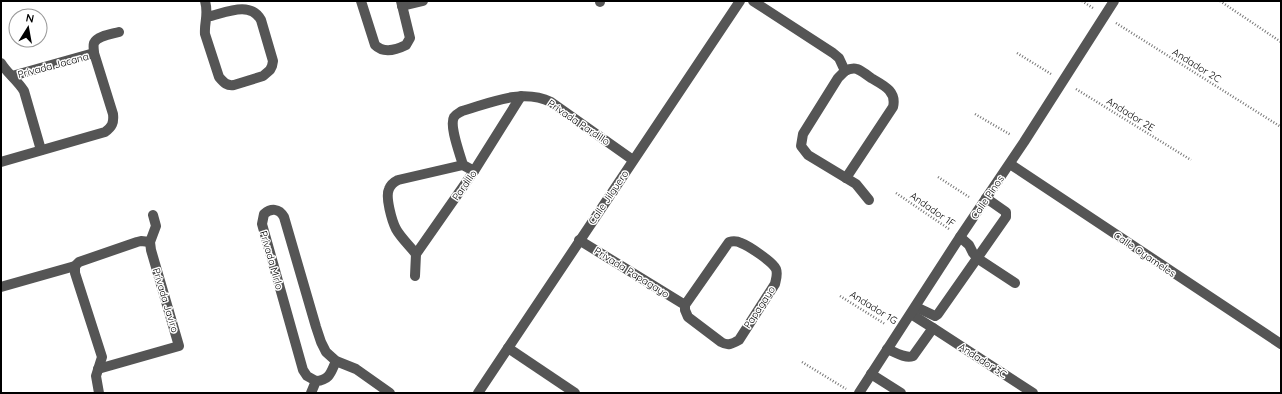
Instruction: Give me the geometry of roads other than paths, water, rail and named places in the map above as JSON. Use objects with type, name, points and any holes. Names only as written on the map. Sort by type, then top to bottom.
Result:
[{"type":"street","points":[[205,1],[207,17],[204,28],[205,34],[219,77],[223,82],[234,85],[263,76],[270,70],[273,60],[258,14],[249,9],[242,8],[207,17]]},
{"type":"street","points":[[361,1],[375,45],[380,50],[387,51],[403,46],[408,42],[410,35],[401,3],[423,1]]},
{"type":"street","name":"Calle Jilguero","points":[[478,393],[740,1]]},
{"type":"street","points":[[753,1],[833,53],[839,58],[845,71]]},
{"type":"street","name":"Calle Pinos","points":[[859,393],[960,237],[1010,164],[1114,1]]},
{"type":"street","name":"Privada Jacana","points":[[1,162],[105,132],[110,129],[113,114],[94,53],[94,45],[96,40],[119,32]]},
{"type":"street","name":"Privada Jacana","points":[[12,76],[94,53]]},
{"type":"street","name":"Privada Jacana","points":[[1,63],[19,83],[24,91],[41,150]]},
{"type":"street","points":[[846,178],[893,107],[895,101],[892,93],[886,87],[858,69],[845,71],[838,78],[803,134],[801,146],[808,155],[858,187],[869,200]]},
{"type":"street","name":"Privada Pardillo","points":[[463,165],[453,127],[453,120],[457,114],[506,98],[521,96],[543,98],[551,102],[633,160]]},
{"type":"street","name":"Pardillo","points":[[416,254],[474,171],[521,96]]},
{"type":"street","name":"Calle Oyameles","points":[[1010,164],[1281,344]]},
{"type":"street","points":[[415,276],[416,254],[394,224],[387,201],[388,189],[392,183],[398,180],[463,165],[474,171]]},
{"type":"street","points":[[913,310],[935,316],[938,314],[1007,214],[1003,209],[984,201]]},
{"type":"street","name":"Privada Mirlo","points":[[316,381],[307,376],[303,370],[262,224],[264,214],[269,210],[273,209],[283,214],[321,342],[326,352],[336,361],[356,369],[390,393]]},
{"type":"street","name":"Privada Javiro","points":[[98,369],[179,346],[151,250],[150,242],[156,226],[153,215]]},
{"type":"street","points":[[960,237],[969,245],[977,258],[1015,283]]},
{"type":"street","name":"Privada Papagayo","points":[[579,240],[685,305]]},
{"type":"street","name":"Papagayo","points":[[733,241],[742,243],[770,262],[776,268],[777,273],[775,284],[739,340],[730,345],[721,342],[688,317],[685,310],[685,305],[729,242],[733,241]]},
{"type":"street","points":[[1,287],[75,266],[79,262],[137,242],[150,242]]},
{"type":"street","points":[[75,266],[75,273],[102,357],[96,376],[99,393]]},
{"type":"street","name":"Andador 3C","points":[[913,310],[933,328],[1033,393]]},
{"type":"street","points":[[887,349],[905,357],[913,356],[933,328]]},
{"type":"street","points":[[508,348],[575,393]]},
{"type":"street","points":[[312,393],[316,381],[326,380],[336,361]]},
{"type":"street","points":[[871,374],[901,393]]}]
